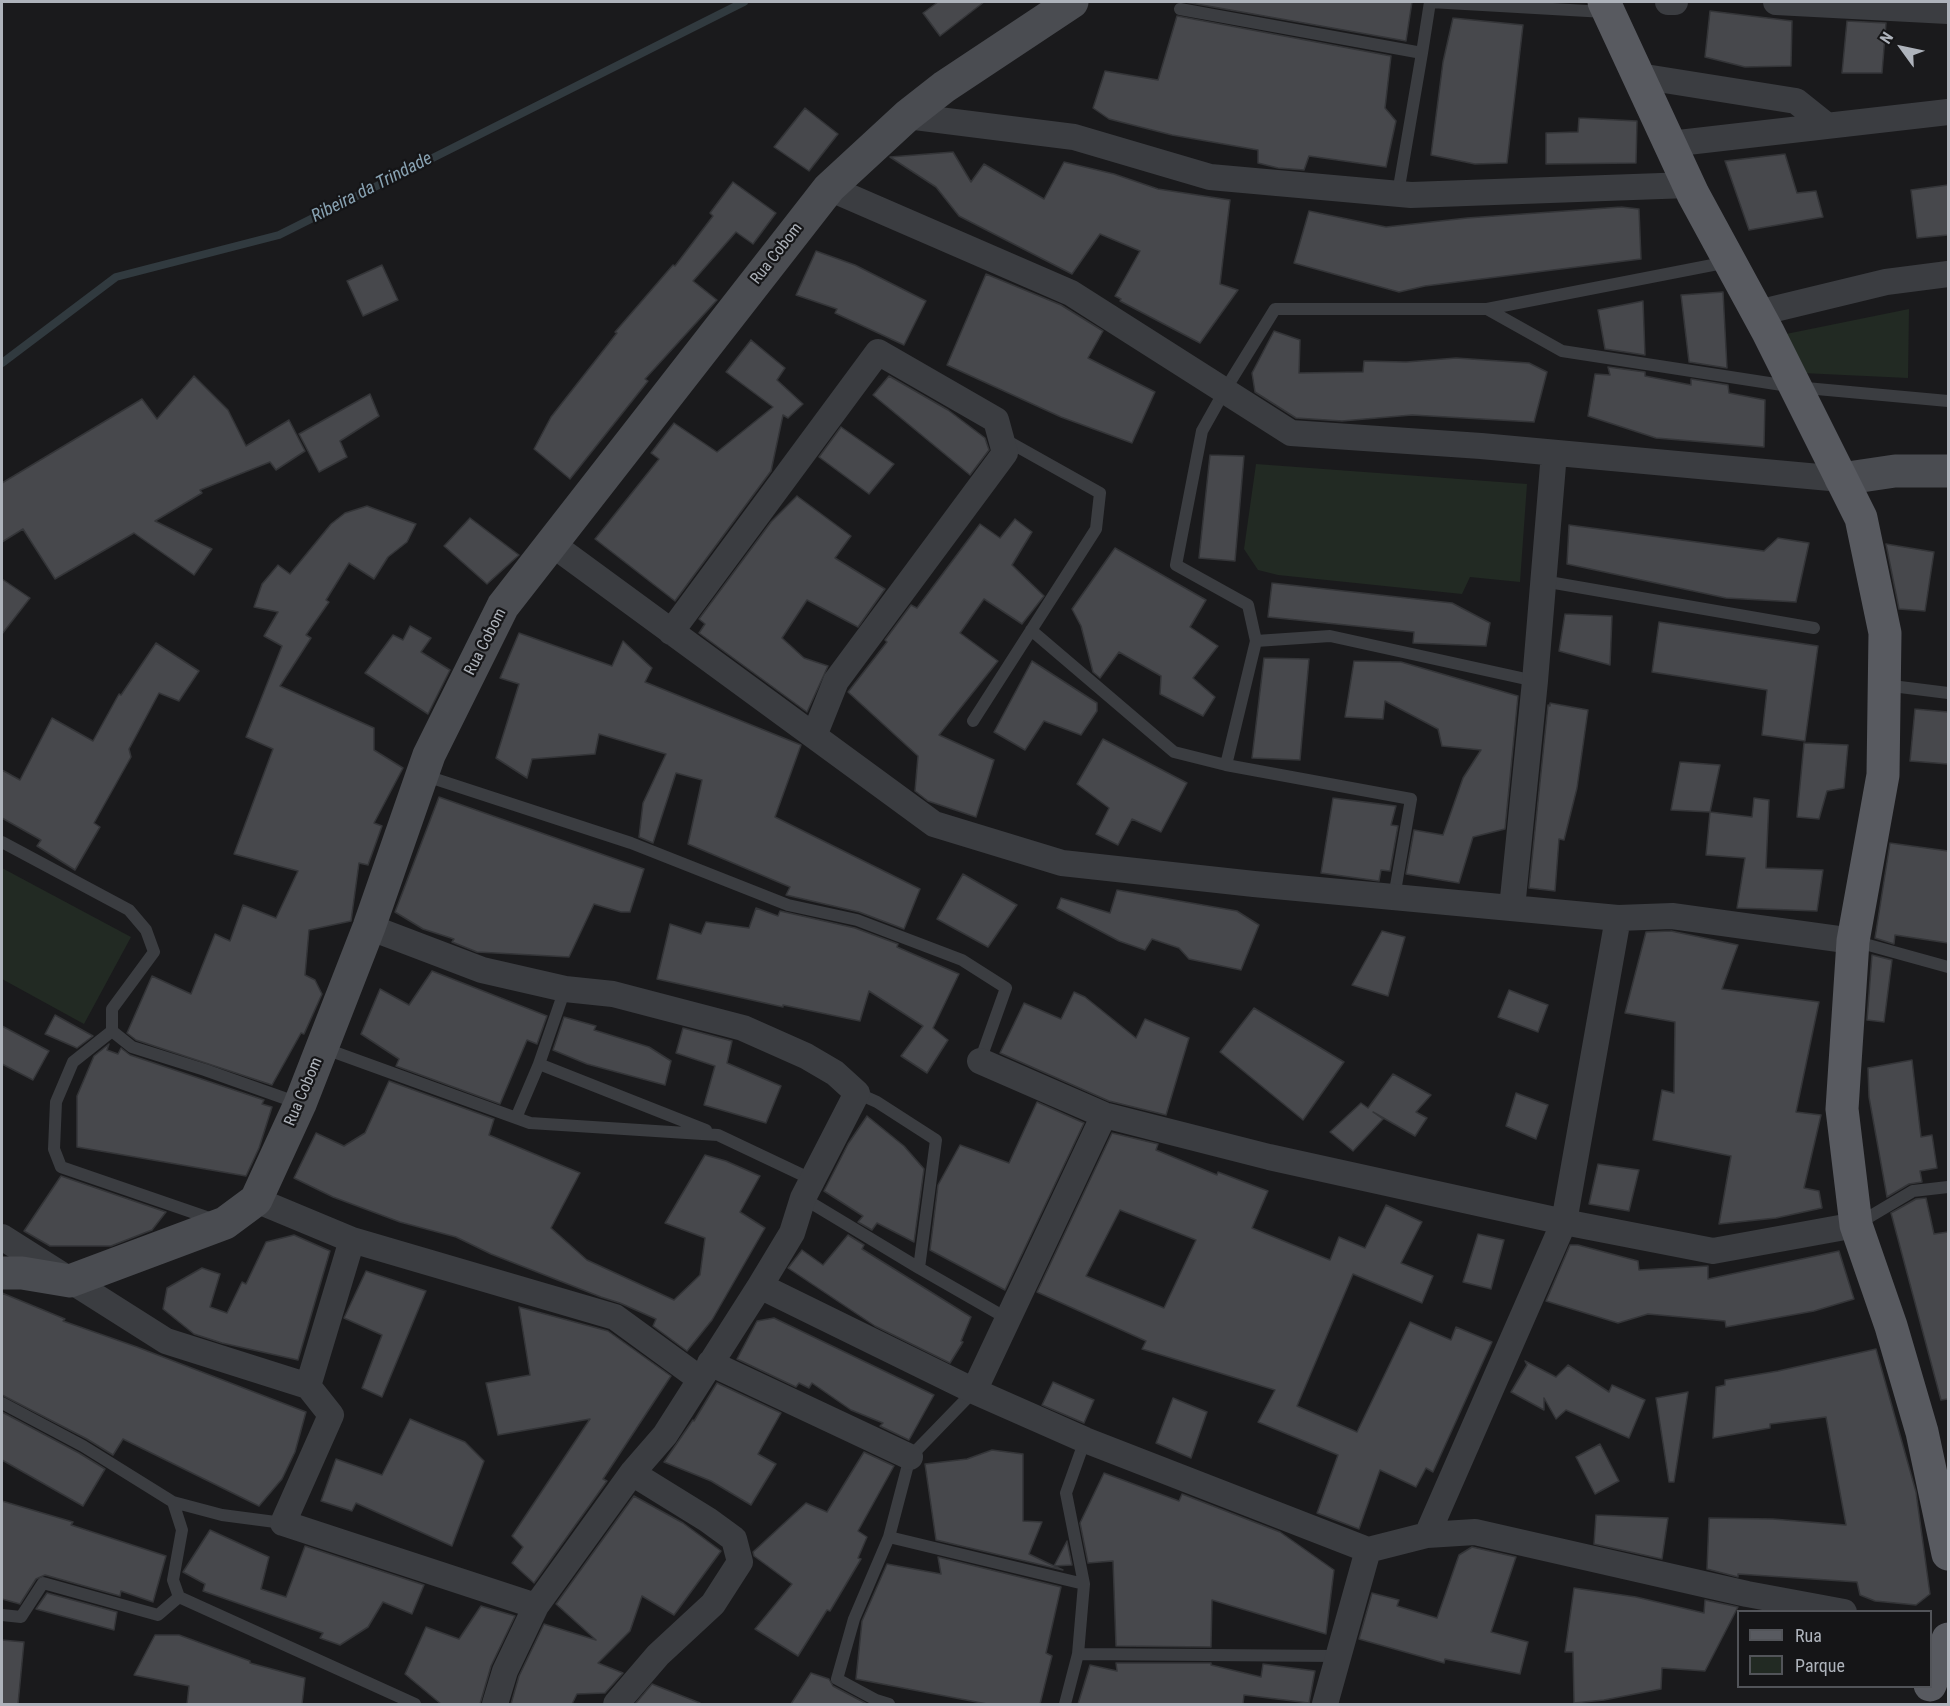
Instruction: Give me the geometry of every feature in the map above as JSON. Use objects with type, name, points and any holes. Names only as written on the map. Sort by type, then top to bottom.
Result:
[{"type":"main road","points":[[1607,7],[1689,185],[1758,313],[1861,518],[1885,633],[1882,775],[1853,941],[1842,1109],[1856,1225],[1891,1326],[1922,1432],[1948,1554]]},
{"type":"main road","points":[[1932,1681],[1948,1639]]},
{"type":"main road","points":[[1920,1704],[1929,1688]]},
{"type":"street","name":"Rua Cobom","points":[[2,1273],[22,1273],[70,1281],[225,1223],[256,1200],[300,1104],[322,1048],[369,927],[429,755],[503,606],[829,188],[907,117],[944,87],[1072,2]]},
{"type":"street","points":[[1668,2],[1675,2]]},
{"type":"street","points":[[1776,2],[1948,11]]},
{"type":"street","points":[[1639,76],[1796,101],[1826,125]]},
{"type":"street","points":[[1670,144],[1948,112]]},
{"type":"street","points":[[907,117],[1074,137],[1210,177],[1411,195],[1689,185]]},
{"type":"street","points":[[829,188],[1071,293],[1291,433],[1554,453],[1841,480],[1895,471],[1948,471]]},
{"type":"street","points":[[1758,313],[1886,282],[1948,274]]},
{"type":"street","points":[[671,632],[878,352],[996,420],[1005,453],[836,681],[814,736]]},
{"type":"street","points":[[1512,908],[1535,681],[1554,453]]},
{"type":"street","points":[[552,544],[934,824],[1062,863],[1618,918],[1672,916],[1853,941]]},
{"type":"street","points":[[1427,1535],[1564,1222],[1618,918]]},
{"type":"street","points":[[369,927],[482,970],[565,989],[613,994],[744,1028],[806,1056],[835,1073],[858,1093],[808,1190],[792,1233],[760,1287],[665,1435],[632,1473],[536,1606],[505,1671],[495,1704]]},
{"type":"street","points":[[980,1061],[1104,1115],[1269,1157],[1564,1222],[1713,1251],[1856,1225]]},
{"type":"street","points":[[974,1390],[1104,1115]]},
{"type":"street","points":[[256,1200],[352,1240],[615,1317],[705,1371],[910,1457]]},
{"type":"street","points":[[2,1237],[166,1341],[308,1386],[331,1415],[283,1523],[536,1606]]},
{"type":"street","points":[[308,1386],[352,1240]]},
{"type":"street","points":[[760,1287],[974,1390],[1085,1440],[1368,1550],[1427,1535],[1475,1532],[1747,1594],[1838,1610]]},
{"type":"street","points":[[616,1704],[658,1655],[714,1604],[740,1562],[734,1539],[708,1520],[632,1473]]},
{"type":"street","points":[[1325,1704],[1368,1550]]},
{"type":"street","points":[[1932,1627],[1948,1630]]},
{"type":"lane","points":[[1398,193],[1430,2],[1607,7]]},
{"type":"lane","points":[[1180,9],[1422,53]]},
{"type":"lane","points":[[1226,765],[1256,641],[1248,605],[1176,565],[1202,431],[1275,309],[1487,309],[1730,262]]},
{"type":"lane","points":[[1487,309],[1562,351],[1795,387],[1948,401]]},
{"type":"lane","points":[[973,721],[1096,529],[1100,493],[1001,438]]},
{"type":"lane","points":[[1543,581],[1814,628]]},
{"type":"lane","points":[[1031,630],[1174,752],[1226,765],[1411,799],[1394,897]]},
{"type":"lane","points":[[1256,641],[1330,636],[1535,681]]},
{"type":"lane","points":[[1884,685],[1948,693]]},
{"type":"lane","points":[[422,774],[632,843],[788,906],[856,920],[962,960],[1006,988],[980,1061]]},
{"type":"lane","points":[[2,842],[129,910],[147,930],[154,952],[112,1009],[112,1031]]},
{"type":"lane","points":[[1853,941],[1948,967]]},
{"type":"lane","points":[[516,1118],[539,1064],[565,989]]},
{"type":"lane","points":[[112,1031],[132,1047],[300,1104]]},
{"type":"lane","points":[[112,1031],[73,1062],[56,1102],[54,1149],[62,1167],[225,1223]]},
{"type":"lane","points":[[322,1048],[530,1123],[718,1135]]},
{"type":"lane","points":[[539,1064],[718,1135],[808,1190],[919,1268],[1008,1319]]},
{"type":"lane","points":[[858,1093],[877,1102],[936,1140],[919,1268]]},
{"type":"lane","points":[[1856,1225],[1913,1191],[1948,1186]]},
{"type":"lane","points":[[889,1704],[876,1700],[837,1679],[854,1619],[889,1537],[910,1457],[974,1390]]},
{"type":"lane","points":[[2,1403],[83,1446],[173,1502],[222,1515],[283,1523]]},
{"type":"lane","points":[[1065,1704],[1078,1654],[1084,1584],[1066,1494],[1085,1440]]},
{"type":"lane","points":[[173,1502],[182,1530],[173,1580],[179,1597],[415,1704]]},
{"type":"lane","points":[[889,1537],[1084,1584]]},
{"type":"lane","points":[[2,1616],[21,1617],[43,1583],[158,1615],[179,1597]]},
{"type":"lane","points":[[1078,1654],[1338,1656]]},
{"type":"green space","points":[[1909,309],[1908,378],[1802,373],[1786,334]]},
{"type":"green space","points":[[1256,464],[1527,484],[1520,582],[1470,577],[1462,594],[1278,575],[1258,570],[1244,549]]},
{"type":"green space","points":[[2,868],[131,937],[84,1024],[2,979]]},
{"type":"building","points":[[938,2],[984,2],[940,36],[923,13]]},
{"type":"building","points":[[1185,2],[1412,2],[1406,41]]},
{"type":"building","points":[[1710,11],[1792,21],[1791,66],[1745,67],[1705,57]]},
{"type":"building","points":[[1177,16],[1391,56],[1385,108],[1396,121],[1386,167],[1309,156],[1304,170],[1278,168],[1258,163],[1258,150],[1172,135],[1109,119],[1093,108],[1105,71],[1158,80]]},
{"type":"building","points":[[1453,18],[1523,25],[1507,163],[1475,164],[1431,155],[1443,62]]},
{"type":"building","points":[[1847,21],[1886,23],[1882,73],[1842,73]]},
{"type":"building","points":[[805,108],[838,134],[809,171],[774,147]]},
{"type":"building","points":[[1579,118],[1637,121],[1636,163],[1546,164],[1546,133],[1578,132]]},
{"type":"building","points":[[953,152],[971,182],[984,164],[1044,199],[1064,162],[1114,174],[1158,189],[1230,200],[1220,284],[1238,290],[1200,343],[1120,301],[1121,299],[1115,296],[1140,251],[1100,234],[1072,274],[959,216],[936,187],[890,157]]},
{"type":"building","points":[[1785,154],[1797,193],[1816,191],[1823,217],[1749,230],[1725,161]]},
{"type":"building","points":[[733,182],[776,213],[753,244],[736,232],[693,281],[717,300],[645,379],[648,381],[570,479],[534,449],[551,417],[617,333],[615,332],[673,265],[675,266],[713,216],[710,213]]},
{"type":"building","points":[[1948,185],[1948,235],[1917,238],[1911,190]]},
{"type":"building","points":[[1621,207],[1639,209],[1641,259],[1425,286],[1399,292],[1294,263],[1309,211],[1386,227],[1467,218]]},
{"type":"building","points":[[816,251],[855,265],[926,301],[904,345],[835,313],[837,309],[796,295]]},
{"type":"building","points":[[382,265],[398,300],[363,316],[347,281]]},
{"type":"building","points":[[986,274],[1061,305],[1103,331],[1088,358],[1155,392],[1132,443],[1061,417],[947,365]]},
{"type":"building","points":[[1723,292],[1727,368],[1689,362],[1681,295]]},
{"type":"building","points":[[1643,301],[1645,355],[1605,349],[1598,310]]},
{"type":"building","points":[[1274,331],[1300,340],[1299,373],[1363,372],[1364,361],[1406,362],[1456,358],[1529,363],[1547,372],[1534,422],[1412,415],[1342,421],[1296,418],[1255,392],[1252,373]]},
{"type":"building","points":[[751,340],[785,368],[777,380],[803,404],[788,418],[783,415],[771,471],[675,601],[595,539],[659,459],[651,453],[674,423],[717,452],[773,407],[726,372]]},
{"type":"building","points":[[1608,367],[1645,372],[1645,376],[1691,385],[1691,379],[1728,385],[1729,393],[1765,400],[1764,447],[1656,438],[1588,416],[1595,374],[1610,375]]},
{"type":"building","points":[[194,376],[228,410],[246,446],[289,420],[305,451],[276,470],[270,462],[200,490],[202,493],[155,521],[212,549],[194,575],[134,533],[55,579],[23,529],[2,542],[2,483],[142,399],[157,419]]},
{"type":"building","points":[[889,376],[948,410],[985,438],[989,450],[970,475],[873,395]]},
{"type":"building","points":[[370,394],[379,416],[340,441],[347,457],[319,472],[299,434]]},
{"type":"building","points":[[841,427],[894,464],[869,494],[819,457]]},
{"type":"building","points":[[1210,455],[1244,456],[1235,561],[1199,558]]},
{"type":"building","points":[[797,496],[851,536],[835,558],[885,589],[858,627],[807,600],[782,638],[804,658],[828,666],[807,712],[699,633],[705,624],[699,619],[771,522]]},
{"type":"building","points":[[367,506],[416,524],[407,542],[388,557],[374,579],[349,563],[326,600],[329,602],[306,635],[311,638],[280,686],[374,728],[374,750],[403,768],[374,823],[382,826],[368,865],[359,863],[351,921],[309,930],[305,975],[315,980],[322,994],[304,1034],[301,1033],[272,1085],[136,1040],[127,1033],[152,976],[191,994],[215,934],[230,941],[243,905],[276,918],[298,871],[234,854],[273,749],[246,737],[282,646],[264,636],[278,612],[254,607],[262,584],[278,565],[290,574],[331,524],[345,513]]},
{"type":"building","points":[[470,518],[519,555],[487,584],[444,546]]},
{"type":"building","points":[[1015,519],[1032,532],[1012,565],[1044,596],[1022,624],[984,599],[960,633],[998,661],[939,735],[994,760],[976,817],[928,801],[915,791],[918,756],[848,692],[887,642],[885,640],[911,605],[917,608],[980,524],[1000,538]]},
{"type":"building","points":[[1569,525],[1764,551],[1778,538],[1809,543],[1796,602],[1726,598],[1567,564]]},
{"type":"building","points":[[1886,544],[1934,552],[1925,611],[1899,609]]},
{"type":"building","points":[[1115,548],[1206,600],[1190,627],[1218,646],[1193,678],[1215,697],[1203,716],[1160,694],[1161,676],[1119,652],[1100,678],[1093,672],[1081,626],[1072,609]]},
{"type":"building","points":[[2,579],[30,598],[2,634]]},
{"type":"building","points":[[1272,583],[1452,603],[1490,623],[1486,646],[1413,643],[1414,632],[1268,617]]},
{"type":"building","points":[[1565,614],[1612,616],[1610,665],[1559,651]]},
{"type":"building","points":[[1659,622],[1818,646],[1805,741],[1762,735],[1767,690],[1652,672]]},
{"type":"building","points":[[410,626],[431,638],[421,652],[450,670],[428,714],[365,673],[393,635],[403,640]]},
{"type":"building","points":[[519,633],[612,666],[623,641],[652,668],[645,682],[801,745],[775,817],[920,889],[904,929],[859,912],[786,895],[790,887],[688,844],[702,780],[676,773],[653,843],[639,837],[643,803],[666,754],[599,734],[595,754],[532,759],[527,778],[496,758],[519,684],[500,678]]},
{"type":"building","points":[[156,643],[199,671],[179,701],[159,693],[129,749],[131,757],[94,823],[100,827],[75,870],[37,846],[41,840],[2,818],[2,770],[20,780],[52,718],[93,741],[119,694],[121,695]]},
{"type":"building","points":[[1264,658],[1309,659],[1300,760],[1252,758]]},
{"type":"building","points":[[1032,661],[1097,703],[1097,711],[1081,735],[1044,721],[1025,750],[994,732]]},
{"type":"building","points":[[1354,661],[1401,662],[1518,696],[1505,829],[1473,837],[1459,883],[1406,874],[1414,830],[1443,835],[1463,778],[1481,750],[1442,746],[1438,729],[1385,701],[1383,719],[1345,717]]},
{"type":"building","points":[[1550,703],[1588,710],[1577,788],[1564,840],[1559,839],[1555,891],[1529,888]]},
{"type":"building","points":[[1915,709],[1948,712],[1948,764],[1910,761]]},
{"type":"building","points":[[1103,739],[1187,783],[1161,832],[1132,819],[1118,845],[1096,834],[1109,808],[1077,784]]},
{"type":"building","points":[[1804,743],[1848,745],[1844,788],[1827,791],[1819,819],[1797,817]]},
{"type":"building","points":[[1680,762],[1720,765],[1710,812],[1671,810]]},
{"type":"building","points":[[439,797],[644,869],[630,912],[621,912],[594,904],[569,957],[477,952],[452,942],[454,939],[423,929],[395,912]]},
{"type":"building","points":[[1333,798],[1396,806],[1391,825],[1398,826],[1390,871],[1381,870],[1379,881],[1321,873]]},
{"type":"building","points":[[1754,798],[1769,800],[1766,868],[1823,870],[1817,911],[1737,908],[1745,858],[1706,855],[1710,812],[1752,817]]},
{"type":"building","points":[[1890,843],[1948,851],[1948,943],[1895,935],[1894,944],[1875,938]]},
{"type":"building","points":[[963,874],[1017,905],[988,947],[937,919]]},
{"type":"building","points":[[1117,890],[1237,911],[1259,925],[1241,970],[1189,959],[1179,948],[1152,939],[1145,950],[1119,941],[1057,908],[1061,898],[1110,913]]},
{"type":"building","points":[[756,908],[778,916],[780,911],[855,928],[898,944],[897,947],[959,974],[933,1028],[948,1040],[927,1073],[901,1056],[923,1026],[869,991],[860,1021],[783,1005],[783,1007],[657,979],[670,924],[701,934],[706,922],[749,928]]},
{"type":"building","points":[[1382,931],[1405,937],[1388,996],[1352,985]]},
{"type":"building","points":[[1671,931],[1738,945],[1722,989],[1819,1002],[1796,1112],[1821,1115],[1804,1188],[1819,1191],[1822,1208],[1776,1218],[1719,1224],[1731,1156],[1653,1140],[1662,1090],[1674,1093],[1675,1022],[1625,1013],[1646,932]]},
{"type":"building","points":[[1872,955],[1892,960],[1884,1022],[1867,1020]]},
{"type":"building","points":[[432,971],[547,1016],[537,1044],[527,1040],[500,1104],[396,1066],[399,1059],[361,1034],[380,989],[409,1005]]},
{"type":"building","points":[[1509,990],[1548,1005],[1538,1032],[1498,1017]]},
{"type":"building","points":[[1074,992],[1085,997],[1136,1038],[1145,1019],[1189,1038],[1166,1115],[1109,1101],[1000,1053],[1024,1003],[1061,1019]]},
{"type":"building","points":[[1254,1008],[1344,1062],[1303,1120],[1220,1052]]},
{"type":"building","points":[[55,1015],[93,1036],[77,1048],[45,1034]]},
{"type":"building","points":[[564,1017],[596,1026],[594,1030],[649,1047],[671,1061],[665,1085],[587,1064],[553,1050]]},
{"type":"building","points":[[2,1026],[49,1051],[33,1080],[2,1064]]},
{"type":"building","points":[[683,1028],[732,1041],[727,1063],[781,1086],[766,1123],[704,1105],[715,1066],[676,1053]]},
{"type":"building","points":[[109,1044],[107,1050],[118,1054],[121,1048],[130,1055],[264,1100],[262,1104],[272,1107],[259,1148],[246,1176],[77,1147],[77,1096],[94,1056]]},
{"type":"building","points":[[1912,1060],[1921,1137],[1932,1135],[1937,1168],[1920,1171],[1922,1182],[1909,1184],[1887,1197],[1869,1097],[1868,1068]]},
{"type":"building","points":[[1393,1074],[1431,1095],[1416,1112],[1427,1118],[1415,1136],[1373,1112],[1383,1119],[1353,1151],[1330,1132],[1361,1103],[1368,1108]]},
{"type":"building","points":[[389,1081],[494,1119],[489,1135],[580,1173],[551,1228],[587,1260],[674,1300],[700,1275],[705,1238],[665,1223],[705,1155],[726,1161],[760,1176],[740,1212],[765,1228],[712,1320],[687,1351],[653,1326],[656,1319],[620,1303],[491,1254],[456,1237],[400,1222],[333,1197],[294,1178],[316,1133],[344,1146],[365,1133]]},
{"type":"building","points":[[1516,1093],[1548,1105],[1536,1139],[1506,1126]]},
{"type":"building","points":[[1037,1102],[1084,1123],[1005,1290],[930,1250],[938,1185],[960,1145],[1009,1163]]},
{"type":"building","points":[[867,1116],[904,1146],[924,1169],[914,1242],[877,1223],[872,1230],[858,1222],[863,1216],[824,1191],[848,1144]]},
{"type":"building","points":[[1112,1133],[1158,1144],[1156,1150],[1217,1175],[1218,1172],[1268,1191],[1252,1228],[1330,1260],[1339,1237],[1365,1248],[1386,1205],[1422,1222],[1401,1263],[1433,1276],[1422,1303],[1353,1274],[1297,1406],[1357,1432],[1410,1322],[1451,1340],[1456,1327],[1492,1342],[1433,1472],[1426,1468],[1416,1487],[1380,1470],[1359,1529],[1317,1513],[1338,1455],[1258,1422],[1275,1390],[1142,1349],[1146,1341],[1037,1292]],"holes":[[[1120,1210],[1196,1240],[1164,1308],[1086,1276]]]},
{"type":"building","points":[[1598,1164],[1639,1170],[1629,1211],[1589,1204]]},
{"type":"building","points":[[61,1176],[166,1212],[152,1230],[111,1246],[50,1246],[24,1231]]},
{"type":"building","points":[[1926,1198],[1934,1234],[1948,1232],[1948,1399],[1941,1400],[1891,1213],[1916,1199]]},
{"type":"building","points":[[1478,1234],[1504,1240],[1491,1289],[1463,1282]]},
{"type":"building","points":[[294,1235],[330,1251],[298,1360],[222,1343],[194,1334],[163,1309],[167,1288],[202,1268],[220,1274],[210,1307],[227,1313],[242,1282],[246,1284],[266,1242]]},
{"type":"building","points":[[848,1235],[864,1245],[862,1249],[971,1317],[961,1341],[963,1342],[950,1363],[875,1326],[788,1268],[802,1250],[823,1265]]},
{"type":"building","points":[[1570,1245],[1578,1245],[1638,1261],[1639,1270],[1708,1266],[1708,1279],[1839,1251],[1854,1299],[1814,1311],[1726,1327],[1725,1321],[1648,1314],[1618,1323],[1546,1301]]},
{"type":"building","points":[[366,1271],[426,1291],[382,1397],[362,1388],[382,1335],[344,1318]]},
{"type":"building","points":[[2,1293],[65,1319],[63,1321],[306,1412],[295,1452],[282,1479],[259,1506],[123,1439],[113,1455],[2,1395]]},
{"type":"building","points":[[519,1307],[608,1331],[671,1376],[603,1479],[607,1481],[534,1583],[512,1563],[523,1547],[512,1536],[590,1419],[498,1435],[486,1383],[530,1375]]},
{"type":"building","points":[[774,1318],[934,1395],[909,1440],[880,1426],[883,1423],[851,1410],[812,1383],[809,1388],[799,1383],[796,1387],[737,1359],[757,1321]]},
{"type":"building","points":[[1876,1349],[1916,1492],[1930,1594],[1916,1605],[1875,1601],[1860,1595],[1857,1582],[1738,1574],[1738,1577],[1707,1569],[1709,1518],[1773,1519],[1846,1525],[1826,1417],[1770,1424],[1770,1428],[1713,1438],[1716,1387],[1725,1385],[1725,1380],[1778,1371]]},
{"type":"building","points":[[1525,1361],[1556,1377],[1568,1365],[1609,1392],[1612,1385],[1645,1400],[1629,1438],[1566,1410],[1556,1419],[1544,1398],[1544,1410],[1511,1392],[1527,1365]]},
{"type":"building","points":[[1053,1382],[1094,1400],[1084,1423],[1042,1405]]},
{"type":"building","points":[[717,1383],[781,1413],[758,1454],[776,1464],[751,1505],[711,1481],[664,1462],[694,1421]]},
{"type":"building","points":[[1688,1392],[1674,1482],[1669,1482],[1656,1398]]},
{"type":"building","points":[[1173,1398],[1207,1412],[1191,1458],[1156,1443]]},
{"type":"building","points":[[2,1412],[105,1469],[83,1506],[2,1460]]},
{"type":"building","points":[[410,1419],[465,1442],[484,1461],[452,1546],[356,1503],[352,1511],[321,1501],[336,1459],[382,1475]]},
{"type":"building","points":[[1600,1444],[1619,1481],[1595,1494],[1576,1457]]},
{"type":"building","points":[[992,1450],[1023,1454],[1023,1521],[1042,1522],[1029,1554],[1063,1570],[936,1540],[925,1464],[967,1459]]},
{"type":"building","points":[[864,1452],[894,1466],[858,1531],[867,1537],[858,1558],[861,1559],[830,1611],[827,1610],[798,1656],[755,1629],[792,1584],[754,1556],[753,1552],[806,1503],[827,1512]]},
{"type":"building","points":[[1104,1473],[1179,1501],[1182,1494],[1280,1532],[1334,1570],[1326,1634],[1212,1600],[1211,1647],[1116,1646],[1113,1561],[1088,1563],[1080,1523]]},
{"type":"building","points":[[634,1496],[683,1523],[721,1551],[674,1615],[642,1596],[630,1631],[598,1663],[623,1673],[605,1693],[577,1694],[572,1704],[511,1704],[519,1676],[544,1624],[596,1640],[556,1604]]},
{"type":"building","points":[[2,1501],[73,1522],[71,1525],[166,1556],[153,1602],[121,1591],[120,1596],[45,1575],[36,1579],[20,1604],[2,1599]]},
{"type":"building","points":[[1596,1515],[1668,1518],[1662,1559],[1594,1544]]},
{"type":"building","points":[[210,1530],[269,1557],[261,1589],[286,1597],[305,1546],[424,1585],[412,1614],[383,1602],[368,1627],[340,1645],[320,1638],[323,1633],[203,1591],[205,1584],[183,1572]]},
{"type":"building","points":[[1067,1541],[1072,1565],[1054,1566]]},
{"type":"building","points":[[1472,1547],[1516,1557],[1491,1632],[1528,1642],[1520,1674],[1445,1659],[1444,1663],[1359,1639],[1372,1593],[1399,1600],[1397,1606],[1437,1618],[1459,1555]]},
{"type":"building","points":[[938,1557],[1061,1587],[1046,1653],[1052,1656],[1040,1704],[987,1704],[856,1679],[862,1621],[887,1564],[941,1574]]},
{"type":"building","points":[[1574,1588],[1636,1597],[1704,1613],[1705,1600],[1738,1607],[1705,1671],[1662,1668],[1661,1689],[1604,1700],[1574,1703],[1573,1652],[1565,1652]]},
{"type":"building","points":[[47,1593],[117,1612],[114,1630],[36,1609]]},
{"type":"building","points":[[481,1606],[515,1616],[491,1666],[480,1704],[441,1704],[405,1674],[426,1627],[459,1639]]},
{"type":"building","points":[[155,1635],[179,1635],[250,1661],[250,1663],[305,1678],[302,1704],[187,1704],[189,1686],[134,1675]]},
{"type":"building","points":[[2,1640],[24,1642],[18,1704],[2,1704]]},
{"type":"building","points":[[1116,1663],[1211,1663],[1211,1665],[1261,1677],[1263,1664],[1315,1671],[1309,1703],[1244,1695],[1243,1704],[1078,1704],[1090,1665],[1117,1671]]},
{"type":"building","points":[[811,1673],[829,1679],[833,1686],[867,1704],[791,1704]]},
{"type":"building","points":[[652,1684],[700,1703],[635,1704]]},
{"type":"waterway","name":"Ribeira da Trindade","points":[[2,363],[116,277],[279,235],[744,2]]}]
